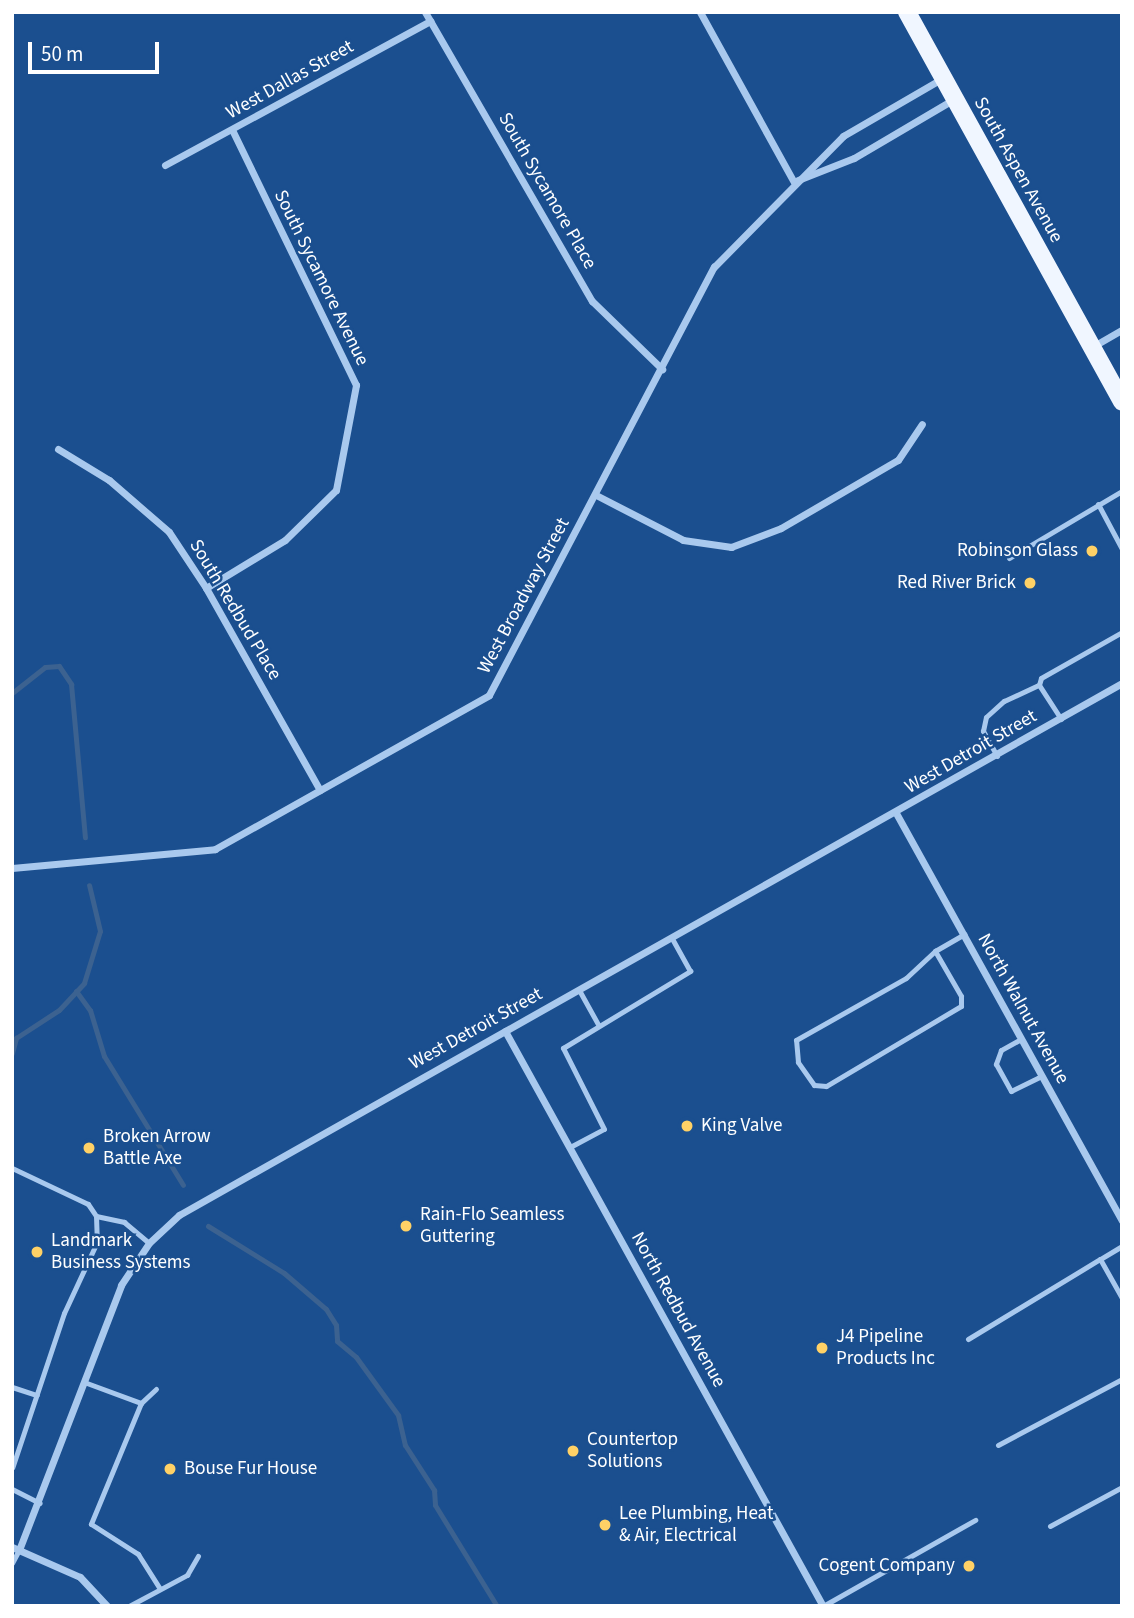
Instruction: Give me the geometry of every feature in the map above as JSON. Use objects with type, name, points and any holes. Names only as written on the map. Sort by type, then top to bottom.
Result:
[{"type":"main road","name":"South Aspen Avenue","points":[[907,12],[1122,402]]},
{"type":"street","name":"South Sycamore Place","points":[[425,12],[592,301],[663,369]]},
{"type":"street","points":[[700,12],[794,182]]},
{"type":"street","name":"West Dallas Street","points":[[165,165],[430,21]]},
{"type":"street","name":"West Broadway Street","points":[[12,868],[215,849],[489,695],[663,369],[714,267],[794,182],[843,136],[943,78]]},
{"type":"street","name":"West Broadway Street","points":[[794,182],[854,158],[954,99]]},
{"type":"street","name":"South Sycamore Avenue","points":[[206,588],[285,540],[336,490],[356,385],[232,130]]},
{"type":"street","points":[[1091,348],[1122,330]]},
{"type":"street","points":[[596,495],[683,540],[731,547],[781,527],[898,460],[922,425]]},
{"type":"street","name":"South Redbud Place","points":[[58,449],[109,480],[169,532],[206,588],[320,790]]},
{"type":"street","name":"West Detroit Street","points":[[16,1549],[40,1504],[121,1284],[149,1243],[201,1202],[896,813],[1122,682]]},
{"type":"street","name":"North Walnut Avenue","points":[[896,813],[1122,1221]]},
{"type":"street","name":"North Redbud Avenue","points":[[505,1031],[823,1606]]},
{"type":"street","points":[[16,1549],[80,1577],[107,1606]]},
{"type":"lane","points":[[1009,558],[1122,491]]},
{"type":"lane","points":[[1098,504],[1122,549]]},
{"type":"lane","points":[[1061,719],[1039,685],[1041,678],[1122,632]]},
{"type":"lane","points":[[997,755],[983,731],[986,717],[1004,701],[1039,685]]},
{"type":"lane","points":[[935,951],[961,996],[961,1006],[826,1086],[814,1085],[798,1062],[796,1041],[906,978],[935,951],[964,934]]},
{"type":"lane","points":[[570,1147],[604,1129],[562,1048],[597,1024],[690,971],[672,938]]},
{"type":"lane","points":[[579,990],[597,1024]]},
{"type":"lane","points":[[1021,1039],[1001,1050],[996,1064],[1012,1091],[1042,1076]]},
{"type":"lane","points":[[12,1168],[88,1204],[96,1216],[97,1242],[64,1313],[12,1468]]},
{"type":"lane","points":[[96,1216],[124,1223],[149,1243]]},
{"type":"lane","points":[[968,1339],[1122,1246]]},
{"type":"lane","points":[[1100,1259],[1122,1298]]},
{"type":"lane","points":[[998,1445],[1122,1379]]},
{"type":"lane","points":[[84,1382],[141,1403]]},
{"type":"lane","points":[[12,1387],[37,1395]]},
{"type":"lane","points":[[156,1389],[141,1403],[92,1524],[138,1554],[160,1589]]},
{"type":"lane","points":[[1050,1526],[1122,1486]]},
{"type":"lane","points":[[12,1489],[40,1504]]},
{"type":"lane","points":[[823,1606],[975,1520]]},
{"type":"lane","points":[[12,1563],[16,1549]]},
{"type":"lane","points":[[129,1606],[187,1575],[198,1556]]},
{"type":"waterway","points":[[12,693],[45,667],[59,666],[71,684],[85,837]]},
{"type":"waterway","points":[[12,1053],[16,1038],[59,1010],[84,983],[100,931],[89,885]]},
{"type":"waterway","points":[[76,991],[90,1010],[104,1056],[183,1185]]},
{"type":"waterway","points":[[208,1226],[284,1273],[326,1309],[336,1325],[337,1341],[356,1357],[398,1415],[405,1445],[434,1490],[435,1505],[497,1606]]},
{"type":"place","name":"Robinson Glass","points":[[1092,551]]},
{"type":"place","name":"Red River Brick","points":[[1030,583]]},
{"type":"place","name":"King Valve","points":[[687,1126]]},
{"type":"place","name":"Broken Arrow Battle Axe","points":[[89,1148]]},
{"type":"place","name":"Rain-Flo Seamless Guttering","points":[[406,1226]]},
{"type":"place","name":"Landmark Business Systems","points":[[37,1252]]},
{"type":"place","name":"J4 Pipeline Products Inc","points":[[822,1348]]},
{"type":"place","name":"Countertop Solutions","points":[[573,1451]]},
{"type":"place","name":"Bouse Fur House","points":[[170,1469]]},
{"type":"place","name":"Lee Plumbing, Heat & Air, Electrical","points":[[605,1525]]},
{"type":"place","name":"Cogent Company","points":[[969,1566]]}]
